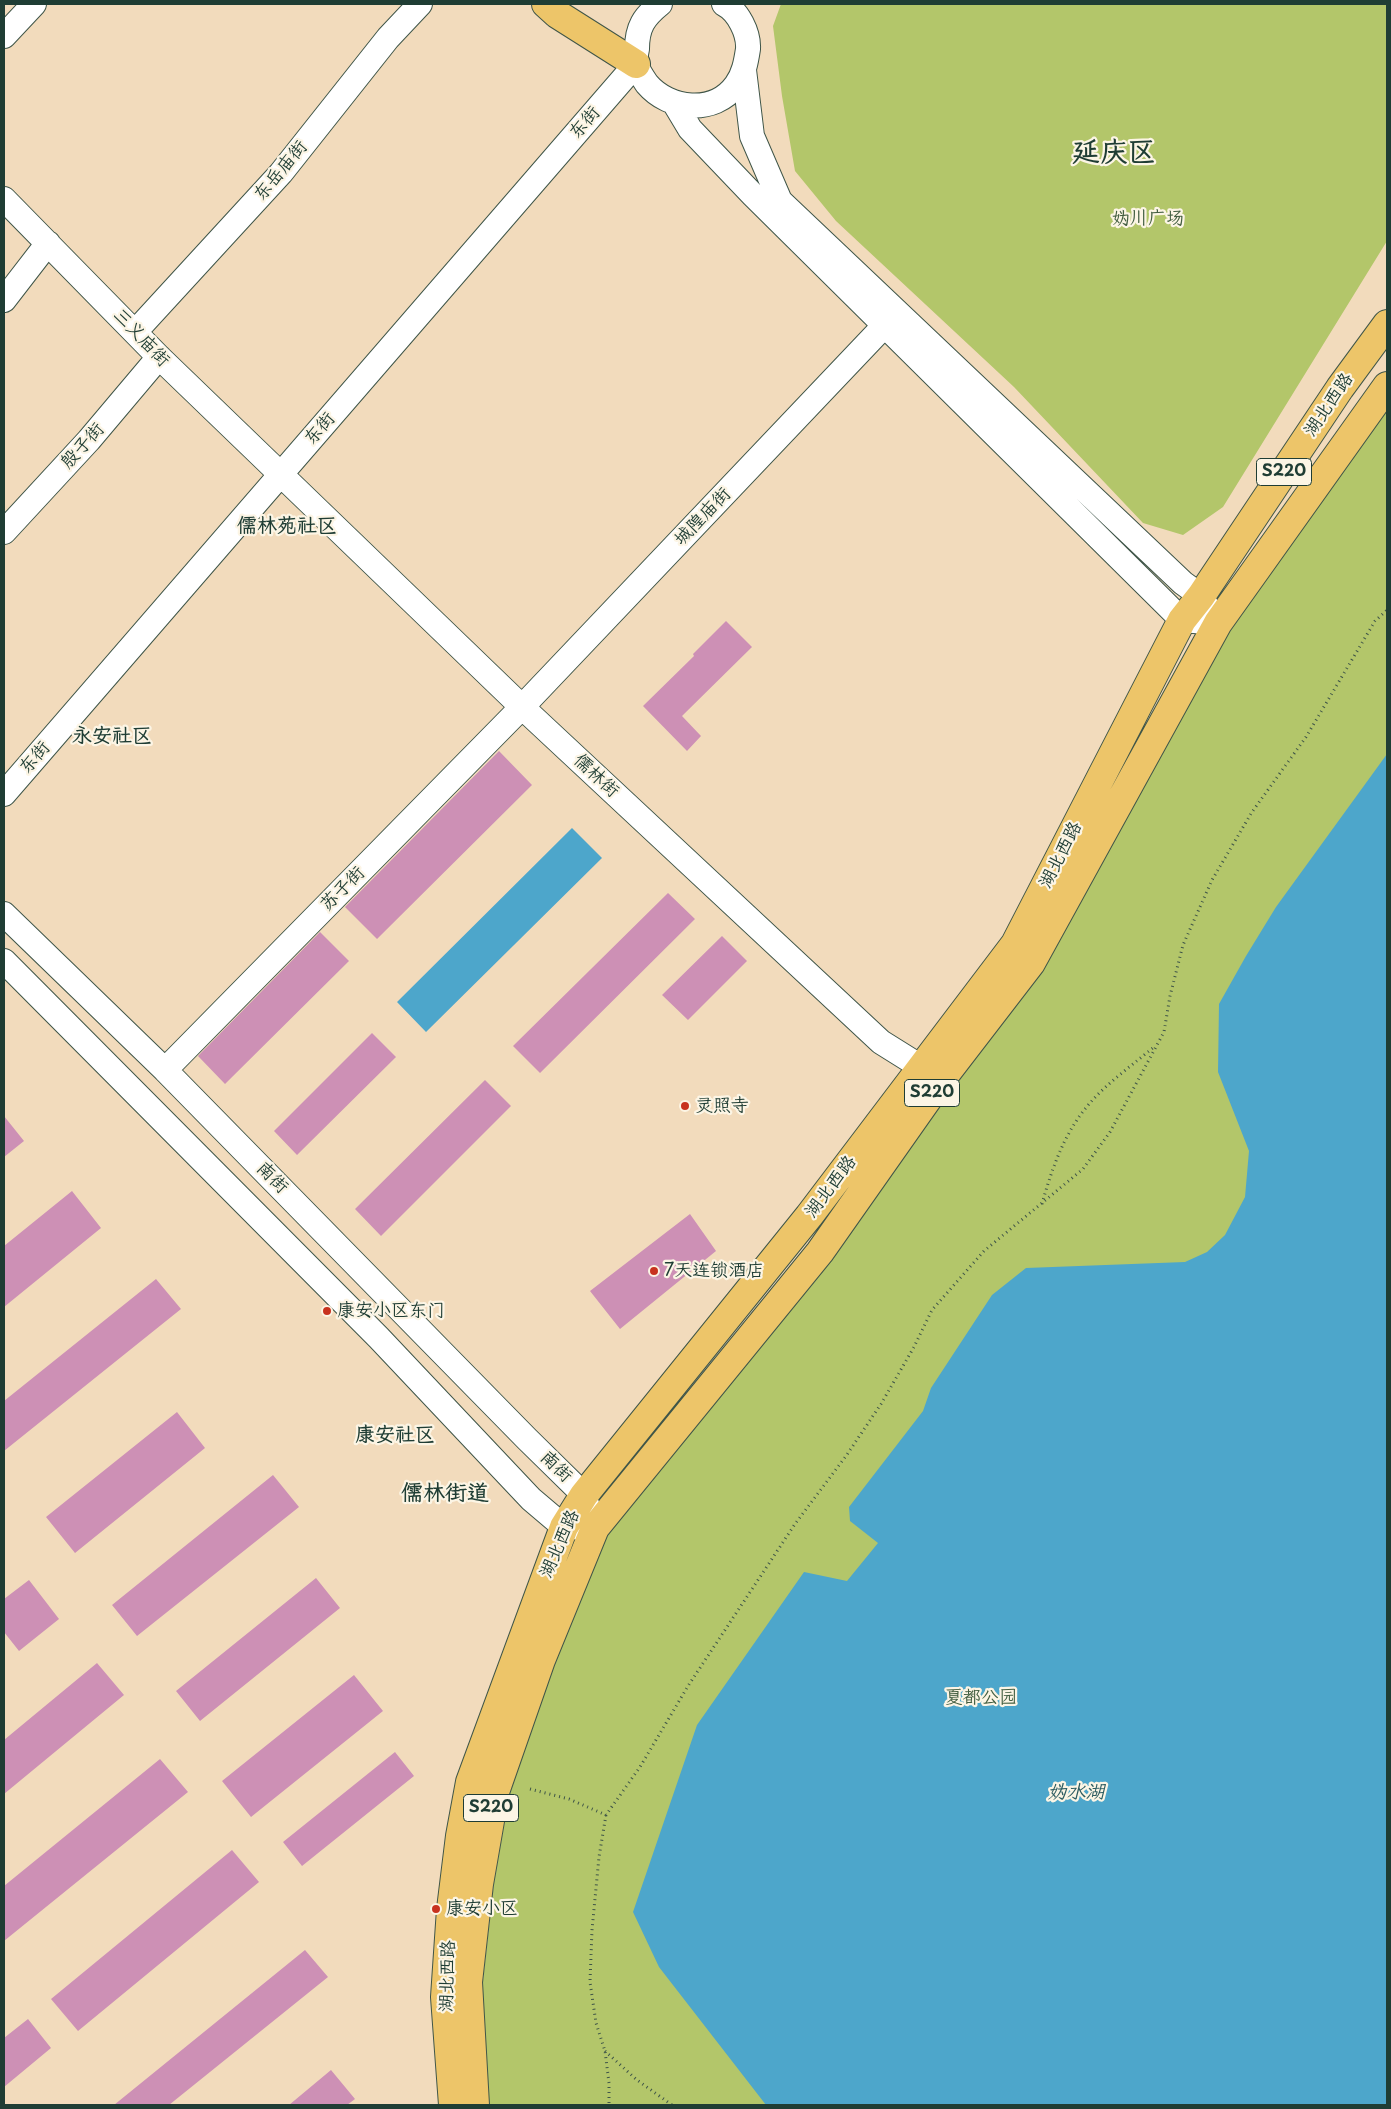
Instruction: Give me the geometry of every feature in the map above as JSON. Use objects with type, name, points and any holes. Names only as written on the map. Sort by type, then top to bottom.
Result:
[{"type":"main road","points":[[546,4],[557,14],[636,64]]},
{"type":"main road","name":"湖北西路","points":[[475,2105],[468,1982],[479,1884],[494,1792],[541,1660],[594,1528],[820,1252],[931,1073],[1015,944],[1182,620],[1201,596],[1340,388],[1387,324]]},
{"type":"main road","name":"湖北西路","points":[[453,2105],[445,1997],[451,1909],[460,1836],[470,1782],[564,1527],[584,1494],[809,1216],[931,1073],[1031,963],[1218,623],[1387,386]]},
{"type":"street","points":[[4,36],[34,4]]},
{"type":"street","name":"东岳庙街","points":[[135,332],[281,174],[388,38],[420,4]]},
{"type":"street","points":[[660,4],[647,14],[637,34],[636,64],[642,77],[656,94],[675,104],[698,106],[718,100],[736,86],[746,65],[748,44],[742,22],[727,4]]},
{"type":"street","name":"东街","points":[[4,794],[636,64]]},
{"type":"street","points":[[744,70],[752,136],[780,202],[884,298],[1076,483],[1183,583],[1201,596],[1218,623]]},
{"type":"street","points":[[675,104],[690,129],[753,195],[1182,620],[1218,623]]},
{"type":"street","name":"三义庙街","points":[[4,199],[159,357],[280,475]]},
{"type":"street","points":[[4,300],[48,244]]},
{"type":"street","name":"城隍庙街","points":[[522,708],[884,326]]},
{"type":"street","name":"殷子街","points":[[4,532],[89,440],[159,357]]},
{"type":"street","name":"儒林街","points":[[280,475],[522,708],[881,1042],[931,1073]]},
{"type":"street","name":"苏子街","points":[[165,1070],[522,708]]},
{"type":"street","name":"南街","points":[[4,914],[165,1070],[507,1419],[584,1494],[594,1528]]},
{"type":"street","name":"南街","points":[[4,961],[373,1331],[532,1499],[564,1527]]},
{"type":"street","points":[[564,1527],[594,1528]]},
{"type":"path","points":[[609,2105],[609,2083],[605,2050],[596,2023],[590,1982],[592,1930],[599,1857],[606,1815],[640,1767],[688,1686],[795,1524],[846,1456],[881,1404],[914,1347],[932,1310],[984,1251],[1083,1169],[1110,1132],[1164,1032],[1170,996],[1183,945],[1212,880],[1252,812],[1306,737],[1375,621],[1387,610]]},
{"type":"path","points":[[1042,1204],[1062,1144],[1090,1103],[1157,1044]]},
{"type":"path","points":[[530,1789],[568,1799],[606,1815]]},
{"type":"path","points":[[605,2050],[637,2080],[672,2105]]},
{"type":"green space","name":"妫川广场","points":[[781,4],[1387,4],[1387,241],[1223,507],[1183,535],[1143,523],[1014,387],[836,221],[795,171],[782,96],[773,26]]},
{"type":"green space","name":"妫水湖","points":[[1387,386],[1387,2105],[482,2105],[483,1980],[494,1882],[509,1797],[548,1660],[595,1528],[820,1252],[1218,623]]},
{"type":"water","name":"妫水湖","points":[[1387,754],[1387,2105],[766,2105],[659,1967],[633,1912],[697,1725],[804,1572],[847,1581],[878,1543],[850,1521],[849,1507],[923,1411],[931,1388],[992,1295],[1026,1268],[1185,1262],[1207,1252],[1225,1235],[1245,1197],[1249,1151],[1218,1072],[1219,1004],[1276,907]]},
{"type":"water","points":[[572,828],[602,858],[426,1032],[397,1002]]},
{"type":"building","points":[[726,621],[752,647],[682,716],[701,736],[687,751],[643,706],[694,656],[693,654]]},
{"type":"building","points":[[499,751],[532,785],[377,939],[345,907]]},
{"type":"building","points":[[668,893],[695,919],[540,1073],[513,1046]]},
{"type":"building","points":[[320,932],[349,961],[225,1084],[198,1056]]},
{"type":"building","points":[[722,936],[747,961],[688,1020],[662,995]]},
{"type":"building","points":[[372,1033],[396,1057],[297,1155],[274,1131]]},
{"type":"building","points":[[485,1080],[511,1106],[381,1236],[355,1209]]},
{"type":"building","points":[[4,1116],[24,1141],[4,1157]]},
{"type":"building","points":[[72,1191],[101,1228],[4,1307],[4,1246]]},
{"type":"building","name":"7天连锁酒店","points":[[690,1214],[716,1251],[620,1329],[590,1291]]},
{"type":"building","points":[[156,1279],[181,1309],[4,1451],[4,1401]]},
{"type":"building","points":[[177,1412],[205,1448],[75,1553],[46,1517]]},
{"type":"building","points":[[273,1475],[299,1507],[137,1636],[112,1605]]},
{"type":"building","points":[[316,1578],[340,1608],[200,1721],[176,1691]]},
{"type":"building","points":[[29,1580],[59,1619],[19,1651],[4,1632],[4,1599]]},
{"type":"building","points":[[97,1663],[124,1695],[4,1794],[4,1740]]},
{"type":"building","points":[[354,1675],[383,1711],[251,1817],[222,1781]]},
{"type":"building","points":[[395,1752],[414,1776],[302,1866],[283,1842]]},
{"type":"building","points":[[160,1759],[188,1792],[4,1941],[4,1886]]},
{"type":"building","points":[[232,1850],[259,1882],[78,2031],[51,1999]]},
{"type":"building","points":[[305,1950],[328,1977],[169,2105],[114,2105]]},
{"type":"building","points":[[28,2019],[51,2048],[4,2087],[4,2038]]},
{"type":"building","points":[[331,2070],[355,2099],[347,2105],[289,2105]]},
{"type":"place","name":"灵照寺","points":[[685,1106]]},
{"type":"place","name":"7天连锁酒店","points":[[654,1271]]},
{"type":"place","name":"康安小区东门","points":[[327,1311]]},
{"type":"place","name":"康安小区","points":[[436,1909]]},
{"type":"district","name":"延庆区","points":[[1114,153]]},
{"type":"district","name":"儒林苑社区","points":[[287,526]]},
{"type":"district","name":"永安社区","points":[[112,736]]},
{"type":"district","name":"康安社区","points":[[395,1435]]},
{"type":"district","name":"儒林街道","points":[[445,1494]]},
{"type":"park label","name":"夏都公园","points":[[981,1698]]}]
